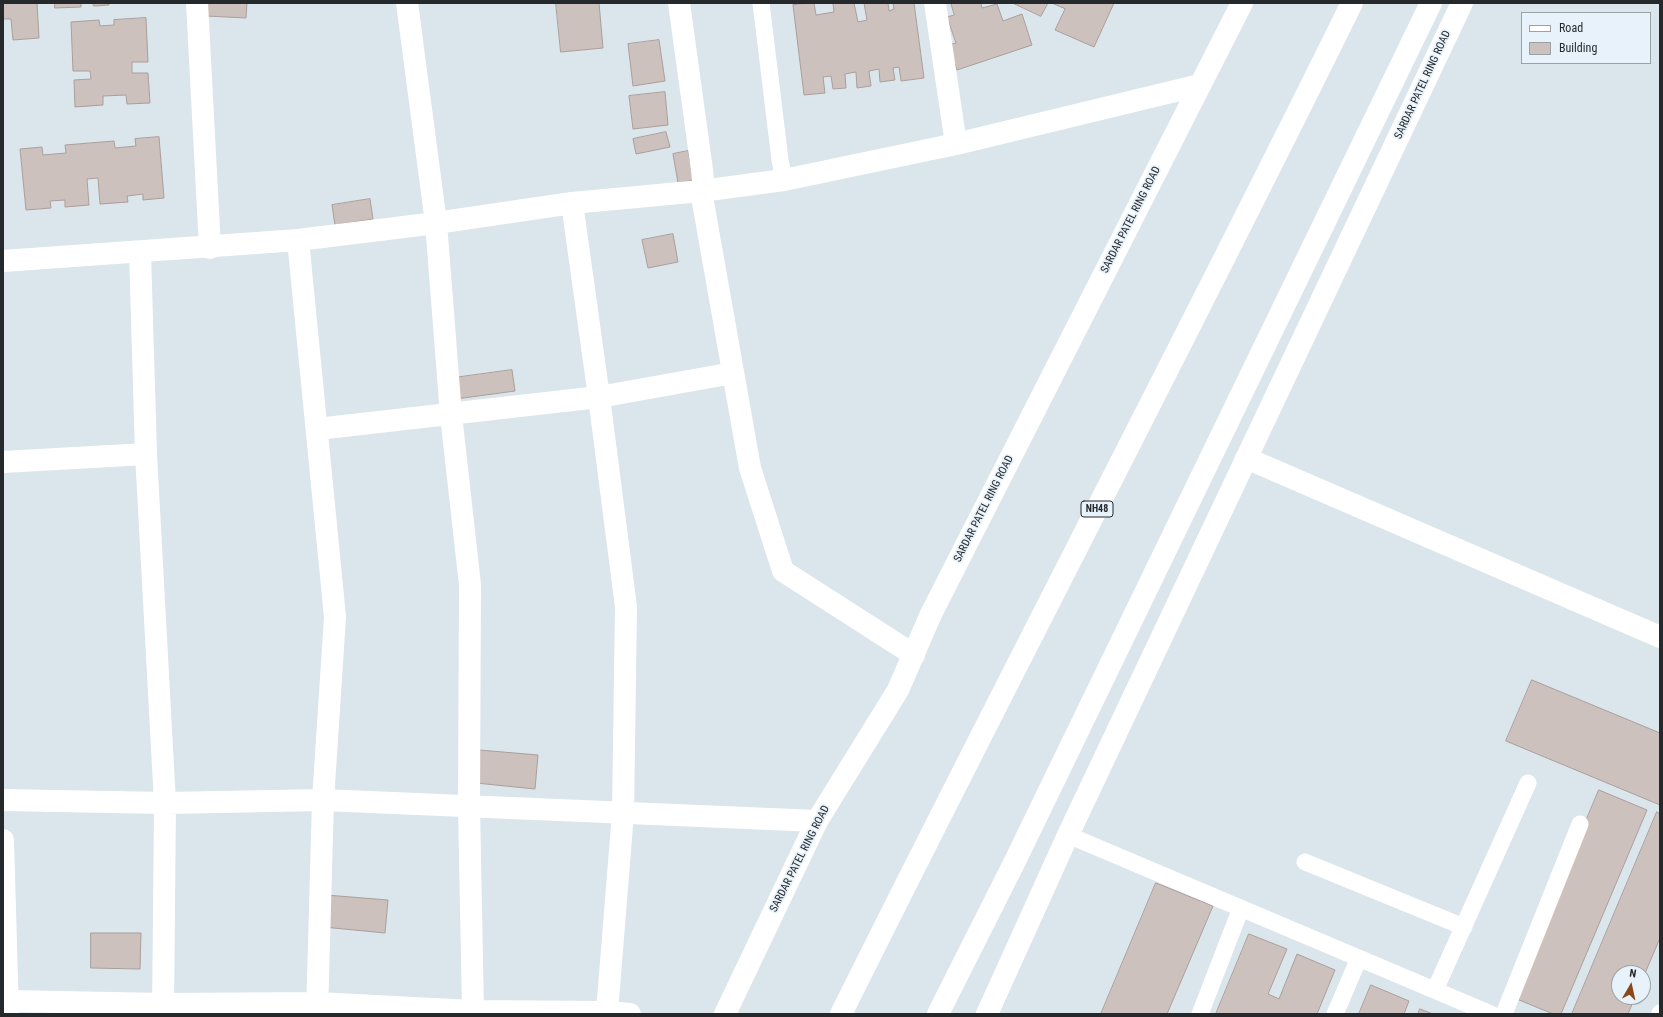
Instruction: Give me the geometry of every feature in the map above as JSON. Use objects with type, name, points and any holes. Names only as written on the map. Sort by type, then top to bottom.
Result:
[{"type":"main road","points":[[197,3],[210,248]]},
{"type":"main road","points":[[407,3],[436,223],[451,415],[470,585],[469,806],[473,1013]]},
{"type":"main road","points":[[679,3],[702,170],[703,180],[701,191],[750,468],[783,570],[914,655]]},
{"type":"main road","points":[[935,3],[956,144]]},
{"type":"main road","name":"SARDAR PATEL RING ROAD","points":[[725,1014],[817,821],[898,690],[931,614],[1242,3]]},
{"type":"main road","name":"NH48","points":[[841,1014],[946,803],[1260,190],[1352,3]]},
{"type":"main road","points":[[938,1014],[1016,859],[1431,3]]},
{"type":"main road","name":"SARDAR PATEL RING ROAD","points":[[987,1014],[1068,835],[1462,3]]},
{"type":"main road","points":[[3,261],[210,248],[298,240],[436,223],[572,203],[701,191],[784,180],[956,144],[1200,85]]},
{"type":"main road","points":[[572,203],[626,607],[623,813],[607,1012]]},
{"type":"main road","points":[[298,240],[335,616],[323,800],[317,1008]]},
{"type":"main road","points":[[140,252],[146,454],[165,802],[163,1009]]},
{"type":"main road","points":[[317,429],[599,397],[733,372]]},
{"type":"main road","points":[[3,462],[146,454]]},
{"type":"main road","points":[[1246,458],[1660,637]]},
{"type":"main road","points":[[3,800],[165,802],[323,800],[817,821]]},
{"type":"main road","points":[[3,840],[8,1008],[317,1008],[473,1013],[607,1012],[630,1014]]},
{"type":"lane","points":[[761,3],[780,160],[784,180]]},
{"type":"lane","points":[[1436,990],[1528,783]]},
{"type":"lane","points":[[1504,1014],[1580,824]]},
{"type":"lane","points":[[1068,835],[1491,1014]]},
{"type":"lane","points":[[1305,862],[1464,927]]},
{"type":"lane","points":[[1200,1014],[1241,908]]},
{"type":"lane","points":[[1335,1014],[1359,958]]},
{"type":"building","points":[[3,3],[37,3],[39,38],[13,40],[11,19],[3,19]]},
{"type":"building","points":[[55,3],[81,3],[81,7],[55,8]]},
{"type":"building","points":[[93,3],[109,3],[109,5],[94,6]]},
{"type":"building","points":[[207,3],[247,3],[246,18],[206,16]]},
{"type":"building","points":[[556,3],[599,3],[603,48],[561,52]]},
{"type":"building","points":[[814,3],[816,15],[834,12],[833,3],[854,3],[858,22],[867,20],[864,3],[888,3],[889,11],[894,9],[893,3],[914,3],[924,78],[901,81],[899,67],[893,68],[895,80],[880,82],[879,69],[869,71],[871,86],[857,88],[856,72],[845,74],[846,88],[833,89],[831,76],[823,77],[825,93],[804,95],[793,5]]},
{"type":"building","points":[[951,3],[981,3],[982,8],[997,4],[1003,21],[1022,14],[1032,45],[957,70],[948,45],[956,43],[947,17],[954,15]]},
{"type":"building","points":[[1013,3],[1048,3],[1041,16]]},
{"type":"building","points":[[1052,3],[1114,3],[1094,47],[1055,30],[1065,9]]},
{"type":"building","points":[[146,18],[148,62],[132,62],[132,73],[148,73],[150,103],[127,104],[126,95],[103,96],[103,105],[75,107],[74,80],[91,79],[90,71],[73,71],[71,22],[99,20],[100,26],[114,25],[114,20]]},
{"type":"building","points":[[659,40],[665,81],[633,86],[628,44]]},
{"type":"building","points":[[665,92],[668,125],[633,129],[629,96]]},
{"type":"building","points":[[666,132],[670,147],[636,154],[633,139]]},
{"type":"building","points":[[159,137],[164,198],[143,200],[143,194],[127,196],[128,202],[100,204],[98,178],[87,179],[89,205],[65,207],[65,200],[50,201],[51,208],[26,210],[20,149],[42,147],[43,155],[66,153],[65,145],[114,141],[115,148],[136,146],[135,139]]},
{"type":"building","points":[[688,151],[694,180],[678,183],[673,154]]},
{"type":"building","points":[[370,199],[373,219],[335,225],[332,205]]},
{"type":"building","points":[[673,234],[678,262],[648,268],[642,240]]},
{"type":"building","points":[[512,370],[515,391],[456,399],[453,378]]},
{"type":"building","points":[[1532,680],[1660,733],[1660,805],[1506,741]]},
{"type":"building","points":[[479,750],[538,755],[535,789],[476,783]]},
{"type":"building","points":[[1599,790],[1647,810],[1561,1014],[1553,1014],[1512,997]]},
{"type":"building","points":[[1657,812],[1660,814],[1660,938],[1649,965],[1611,965],[1611,1005],[1632,1005],[1628,1014],[1572,1014]]},
{"type":"building","points":[[1156,883],[1213,906],[1167,1014],[1101,1014]]},
{"type":"building","points":[[326,895],[388,900],[385,933],[323,927]]},
{"type":"building","points":[[91,933],[141,933],[140,969],[91,968]]},
{"type":"building","points":[[1249,934],[1287,949],[1268,994],[1279,999],[1297,954],[1335,970],[1317,1014],[1216,1014]]},
{"type":"building","points":[[1371,985],[1409,1001],[1404,1014],[1359,1014]]},
{"type":"building","points":[[1420,1009],[1433,1014],[1418,1014]]}]
